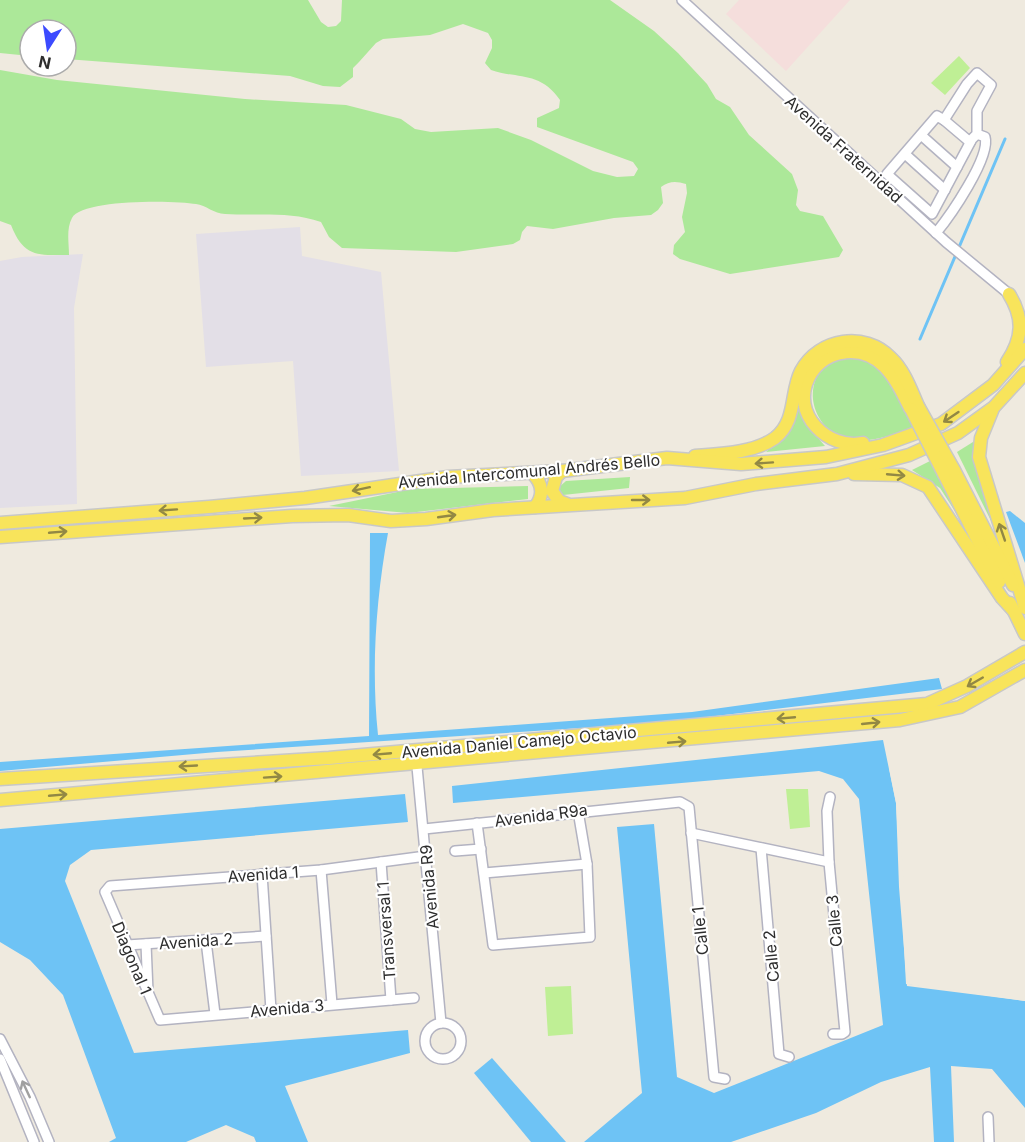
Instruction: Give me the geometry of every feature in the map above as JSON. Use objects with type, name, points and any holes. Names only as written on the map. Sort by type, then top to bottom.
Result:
[{"type":"main road","points":[[1009,294],[1025,297]]},
{"type":"main road","points":[[982,395],[1017,344],[1021,325],[1020,313],[1009,294]]},
{"type":"main road","points":[[668,458],[757,447],[775,437],[784,428],[791,414],[796,385],[807,362],[818,352],[842,341],[871,345],[891,357],[900,368],[914,407]]},
{"type":"main road","name":"Avenida Intercomunal Andrés Bello","points":[[0,523],[304,498],[448,477],[533,474],[668,458],[716,464],[765,464],[846,454],[941,424],[982,395],[1025,349]]},
{"type":"main road","points":[[915,434],[851,446],[827,438],[813,424],[808,413],[805,403],[808,378],[820,362],[828,357],[861,352],[877,358],[886,367],[914,407],[1019,609]]},
{"type":"main road","points":[[837,474],[925,449],[958,433],[994,407],[1024,375]]},
{"type":"main road","points":[[994,407],[981,438],[979,457],[1025,634]]},
{"type":"main road","points":[[562,471],[556,477],[552,491],[559,501],[567,504]]},
{"type":"main road","points":[[533,474],[539,480],[542,490],[541,500],[535,507]]},
{"type":"main road","points":[[0,537],[284,516],[348,515],[392,521],[426,519],[567,504],[686,498],[756,484],[837,474],[902,475],[928,487],[1002,598],[1019,609]]},
{"type":"main road","name":"Avenida Daniel Camejo Octavio","points":[[0,779],[415,751],[927,704],[967,686],[1025,652]]},
{"type":"main road","name":"Avenida Daniel Camejo Octavio","points":[[0,800],[734,737],[927,716],[960,707],[1025,670]]},
{"type":"street","name":"Avenida Fraternidad","points":[[682,0],[946,242],[1009,294]]},
{"type":"street","points":[[936,233],[956,207],[986,149],[985,137],[974,138],[937,116],[887,175],[930,214],[933,213],[974,138],[977,111],[991,85],[981,75],[974,74],[944,120]]},
{"type":"street","points":[[921,135],[957,167]]},
{"type":"street","points":[[905,154],[945,190]]},
{"type":"street","name":"Avenida R9","points":[[415,751],[441,1023]]},
{"type":"street","name":"Calle 3","points":[[830,797],[826,811],[829,862],[844,1032],[833,1034]]},
{"type":"street","name":"Calle 1","points":[[658,804],[680,802],[689,807],[714,1077],[725,1078]]},
{"type":"street","name":"Avenida R9a","points":[[424,829],[658,804]]},
{"type":"street","points":[[477,823],[492,942],[496,946],[590,937],[592,934],[587,864],[578,811]]},
{"type":"street","points":[[691,833],[829,862]]},
{"type":"street","name":"Calle 2","points":[[761,848],[779,1054],[789,1058]]},
{"type":"street","points":[[454,851],[481,849]]},
{"type":"street","name":"Avenida 1","points":[[106,894],[111,886],[321,870],[426,855]]},
{"type":"street","name":"Transversal 1","points":[[381,862],[391,1000]]},
{"type":"street","points":[[484,873],[587,864]]},
{"type":"street","points":[[321,870],[332,1004]]},
{"type":"street","points":[[262,874],[272,1010]]},
{"type":"street","name":"Diagonal 1","points":[[106,894],[148,997],[160,1020]]},
{"type":"street","name":"Avenida 2","points":[[127,945],[266,936]]},
{"type":"street","points":[[206,940],[214,1014]]},
{"type":"street","points":[[146,944],[148,997]]},
{"type":"street","name":"Avenida 3","points":[[160,1020],[414,998]]},
{"type":"street","points":[[441,1023],[454,1027],[461,1038],[458,1051],[447,1059],[434,1057],[425,1047],[429,1028],[441,1023]]},
{"type":"street","points":[[0,1039],[26,1088],[49,1142]]},
{"type":"street","points":[[0,1059],[34,1142]]},
{"type":"street","points":[[988,1117],[989,1142]]},
{"type":"shaded area","points":[[739,0],[850,0],[786,71],[726,14]]},
{"type":"shaded area","points":[[300,227],[302,256],[381,272],[399,471],[301,476],[293,361],[206,367],[196,234]]},
{"type":"shaded area","points":[[83,254],[74,308],[77,504],[0,508],[0,261],[22,257]]},
{"type":"green space","points":[[0,0],[308,0],[321,22],[328,27],[336,26],[341,21],[342,0],[610,0],[654,31],[707,84],[716,99],[730,107],[749,135],[792,174],[798,190],[796,205],[800,211],[823,216],[843,250],[839,257],[730,274],[680,259],[673,254],[674,245],[685,232],[682,217],[687,193],[686,184],[676,182],[661,187],[663,203],[651,215],[614,218],[553,229],[527,226],[520,240],[513,244],[456,252],[342,248],[329,237],[321,222],[297,216],[221,214],[196,204],[130,202],[92,207],[79,212],[72,218],[69,227],[69,255],[40,254],[27,249],[21,244],[11,225],[0,221],[0,70],[18,73],[18,78],[46,78],[245,99],[346,105],[401,119],[415,129],[431,132],[498,128],[531,140],[593,171],[617,177],[634,176],[638,169],[633,162],[537,127],[537,118],[559,108],[560,100],[544,84],[536,80],[491,70],[485,63],[492,48],[492,40],[488,33],[463,24],[430,35],[383,39],[376,43],[353,68],[353,77],[340,87],[323,86],[290,76],[78,60],[78,18],[18,18],[18,55],[0,53]]},
{"type":"green space","points":[[959,56],[970,68],[945,95],[931,83]]},
{"type":"green space","points":[[851,355],[881,365],[916,428],[860,441],[839,436],[829,429],[816,410],[813,399],[814,387],[818,375],[827,363]]},
{"type":"green space","points":[[800,407],[810,429],[825,446],[766,452],[790,431]]},
{"type":"green space","points":[[973,442],[998,535],[957,452]]},
{"type":"green space","points":[[932,460],[971,536],[940,488],[912,470]]},
{"type":"green space","points":[[630,477],[629,488],[563,495],[558,488],[566,481]]},
{"type":"green space","points":[[528,486],[528,499],[408,513],[329,506],[412,489]]},
{"type":"green space","points":[[786,789],[808,789],[810,827],[790,829]]},
{"type":"green space","points":[[571,986],[573,1034],[548,1036],[545,987]]},
{"type":"water","points":[[1010,511],[1025,523],[1025,563],[1006,512]]},
{"type":"water","points":[[370,533],[388,533],[380,583],[376,634],[375,684],[378,735],[692,712],[939,678],[942,689],[657,723],[217,752],[0,771],[0,762],[369,736]]},
{"type":"water","points":[[883,740],[896,803],[906,984],[1025,1001],[1025,1108],[992,1069],[951,1066],[954,1142],[934,1142],[930,1067],[881,1082],[816,1113],[731,1142],[584,1142],[642,1093],[617,827],[654,824],[677,1077],[714,1093],[883,1025],[859,799],[843,779],[819,771],[453,803],[452,786]]},
{"type":"water","points":[[405,794],[408,822],[91,850],[70,865],[65,881],[134,1053],[408,1030],[410,1053],[285,1086],[308,1142],[256,1142],[254,1137],[226,1125],[186,1142],[109,1142],[116,1138],[63,995],[30,960],[0,942],[0,829]]},
{"type":"water","points":[[492,1058],[566,1142],[531,1142],[474,1073]]},
{"type":"pier","points":[[892,767],[899,803],[909,984],[1025,998],[1025,1001],[907,986],[899,887],[896,803],[889,768]]},
{"type":"waterway","points":[[920,339],[1005,139]]}]
